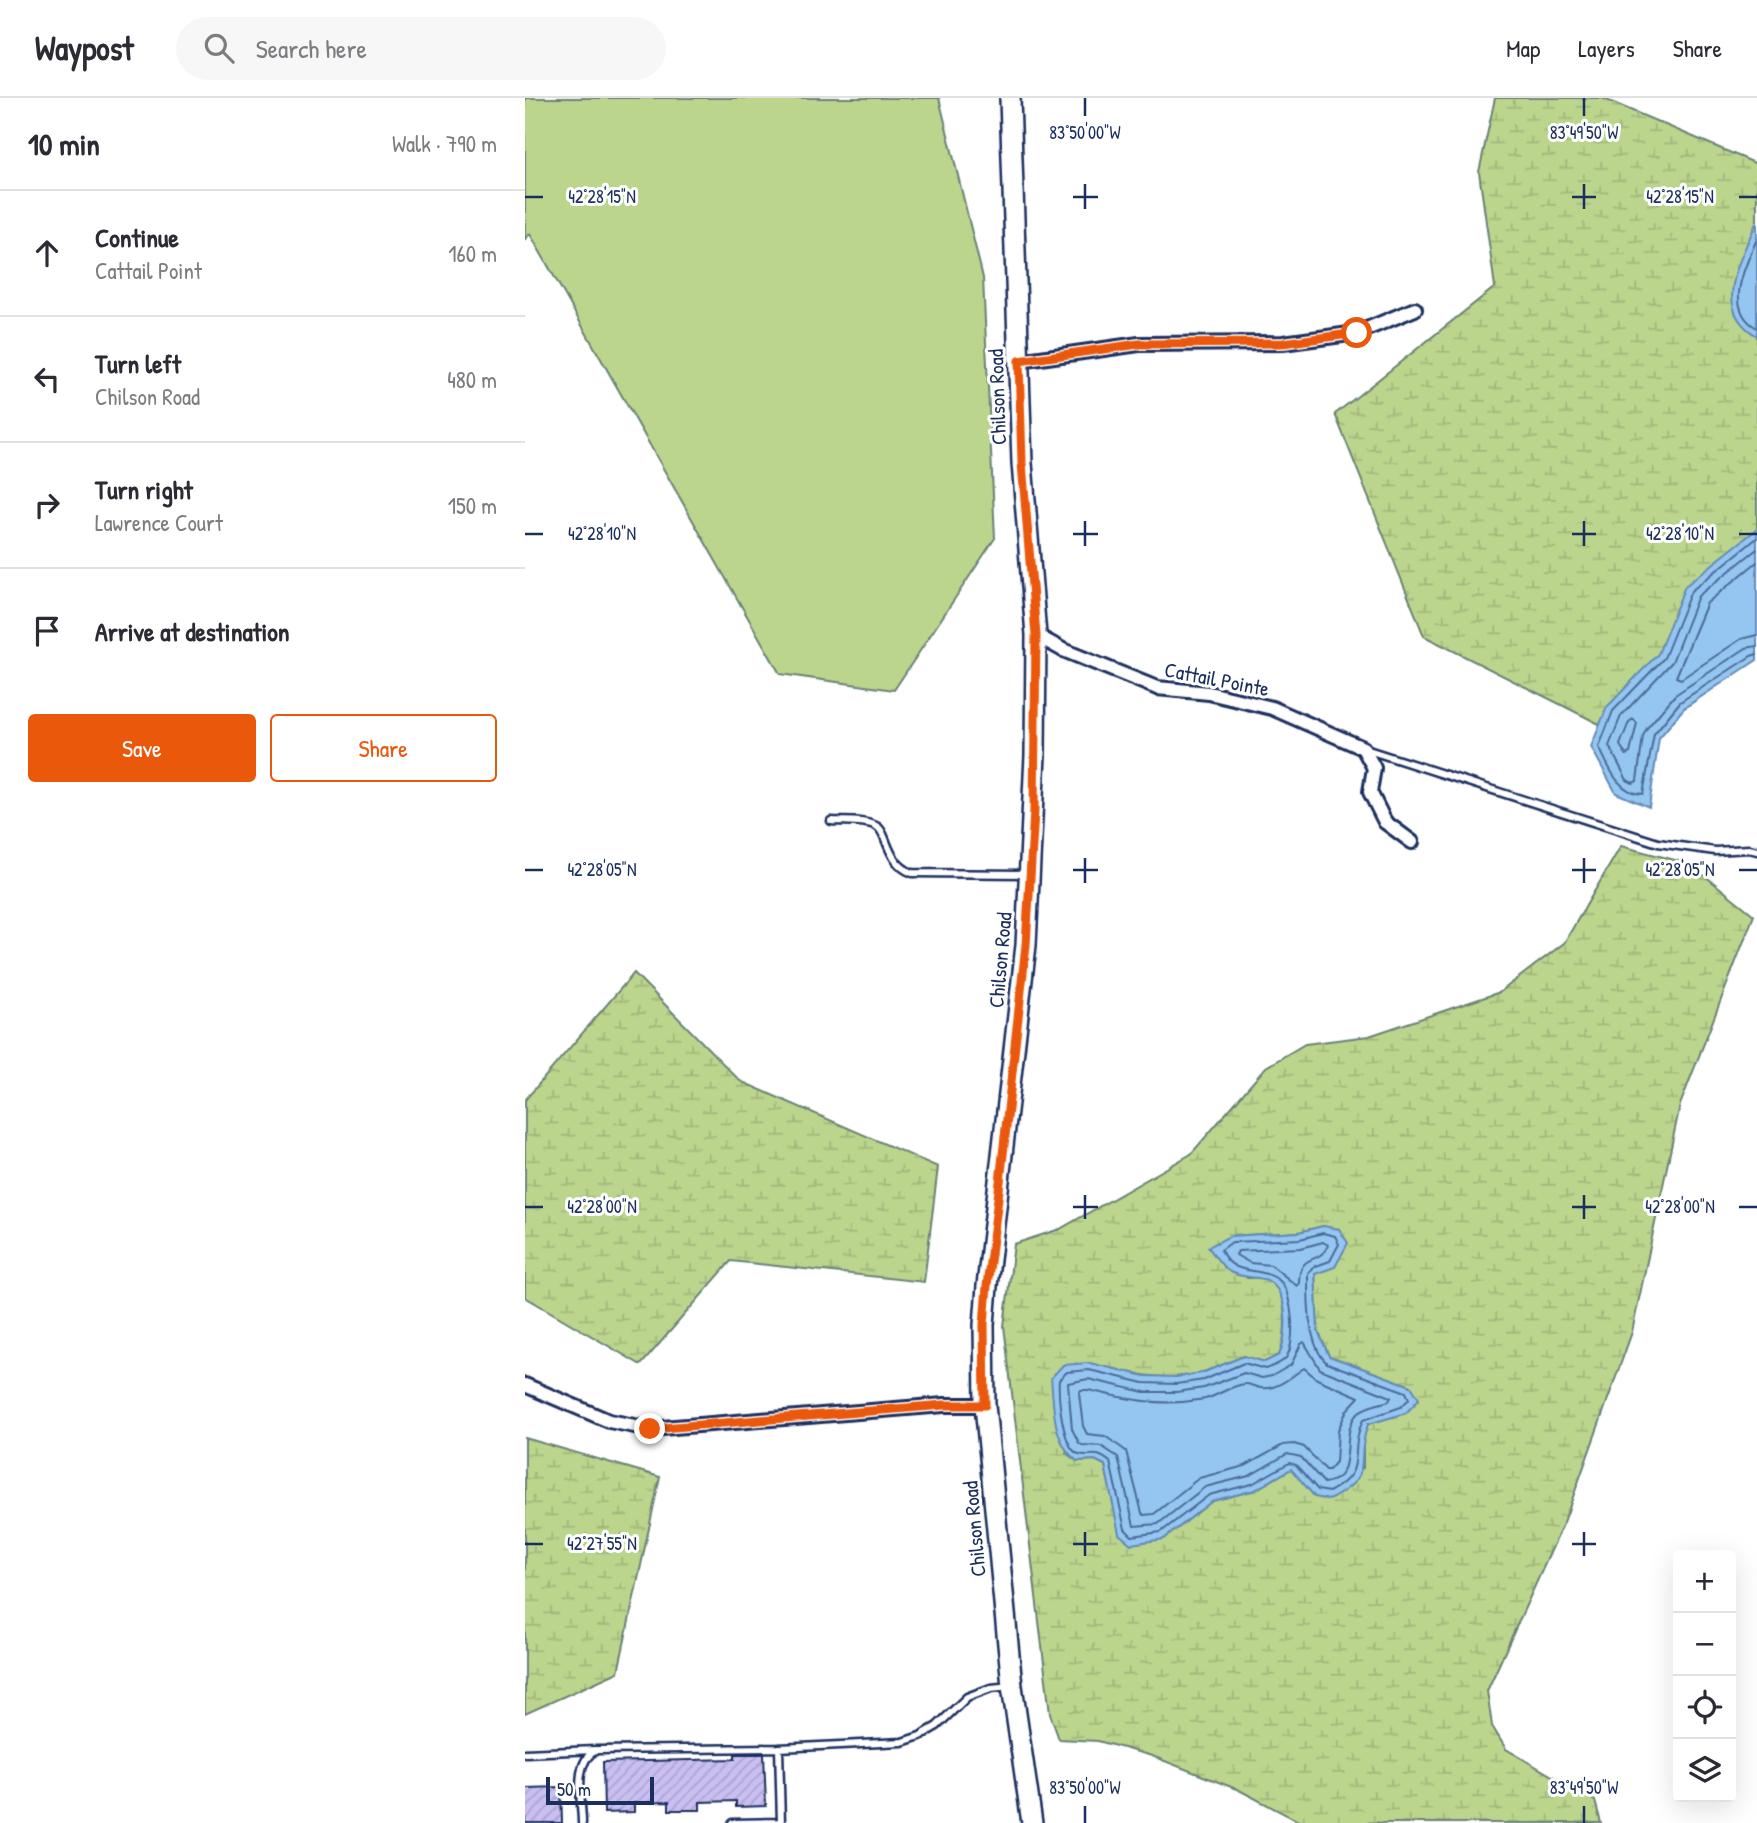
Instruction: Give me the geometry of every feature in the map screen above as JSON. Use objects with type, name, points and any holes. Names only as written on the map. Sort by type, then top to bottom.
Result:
[{"type":"street","name":"Chilson Road","points":[[1010,98],[1022,463],[1036,635],[1035,755],[1025,958],[987,1286],[984,1325],[985,1405],[1012,1686],[1032,1823]]},
{"type":"street","points":[[1019,361],[1139,344],[1283,343],[1357,333],[1415,309]]},
{"type":"street","name":"Cattail Pointe","points":[[1036,635],[1063,650],[1157,688],[1209,693],[1272,708],[1363,748]]},
{"type":"street","points":[[1363,748],[1374,768],[1370,792],[1385,822],[1412,842]]},
{"type":"street","points":[[525,1385],[609,1421],[650,1429],[944,1405],[985,1405]]},
{"type":"lane","points":[[1363,748],[1658,842],[1715,851],[1757,851]]},
{"type":"lane","points":[[831,821],[875,825],[882,831],[885,844],[900,868],[912,873],[1030,874]]},
{"type":"lane","points":[[525,1753],[779,1748],[902,1742],[937,1726],[967,1698],[991,1688],[1012,1686]]},
{"type":"lane","points":[[732,1823],[781,1822],[779,1748]]},
{"type":"lane","points":[[582,1823],[581,1769],[585,1759],[597,1750]]},
{"type":"green space","points":[[525,98],[939,98],[983,278],[995,538],[894,690],[780,674],[530,234],[525,239]]},
{"type":"green space","points":[[1495,98],[1602,98],[1757,164],[1757,658],[1635,742],[1424,636],[1335,414],[1495,287],[1479,172]]},
{"type":"green space","points":[[1621,846],[1690,864],[1754,915],[1680,1105],[1632,1332],[1564,1522],[1487,1691],[1492,1726],[1506,1749],[1595,1801],[1601,1823],[1302,1823],[1239,1790],[1152,1756],[1098,1741],[1059,1739],[1050,1714],[1004,1326],[1014,1244],[1060,1229],[1191,1154],[1266,1067],[1305,1044],[1369,1036],[1500,992],[1564,943]],"holes":[[[1323,1226],[1315,1273],[1318,1331],[1329,1356],[1411,1386],[1406,1413],[1368,1424],[1363,1439],[1363,1468],[1291,1469],[1255,1490],[1212,1501],[1164,1539],[1110,1489],[1105,1465],[1095,1460],[1077,1461],[1066,1453],[1089,1363],[1146,1375],[1174,1377],[1203,1372],[1244,1356],[1265,1362],[1280,1355],[1285,1324],[1278,1291],[1264,1278],[1247,1278],[1230,1236],[1299,1232]]]},
{"type":"green space","points":[[634,973],[740,1081],[938,1167],[924,1282],[731,1261],[641,1365],[525,1297],[525,1100]]},
{"type":"green space","points":[[525,1438],[660,1477],[618,1672],[525,1714]]},
{"type":"water","points":[[1757,221],[1757,336],[1743,325],[1735,312],[1732,298],[1738,267]]},
{"type":"water","points":[[1757,529],[1757,660],[1684,708],[1659,738],[1649,807],[1616,793],[1591,747],[1607,707],[1658,654],[1685,586]]},
{"type":"water","points":[[1323,1226],[1339,1229],[1348,1243],[1335,1267],[1315,1274],[1318,1331],[1329,1356],[1411,1386],[1419,1399],[1406,1413],[1368,1424],[1359,1475],[1354,1483],[1329,1500],[1315,1497],[1291,1469],[1255,1490],[1212,1501],[1164,1539],[1131,1544],[1119,1534],[1105,1465],[1095,1460],[1077,1461],[1063,1444],[1054,1412],[1051,1378],[1063,1365],[1089,1363],[1145,1376],[1176,1377],[1202,1373],[1244,1356],[1265,1362],[1279,1355],[1285,1325],[1280,1294],[1267,1280],[1230,1272],[1208,1247],[1230,1236],[1299,1232]]},
{"type":"building","points":[[735,1754],[764,1754],[766,1806],[736,1807],[736,1801],[700,1802],[700,1810],[669,1810],[669,1802],[634,1803],[634,1812],[604,1813],[603,1762],[735,1759]]},
{"type":"building","points":[[561,1787],[562,1823],[525,1823],[525,1788]]},
{"type":"route","points":[[650,1429],[944,1405],[985,1405],[984,1325],[987,1286],[1026,945],[1034,811],[1036,635],[1022,463],[1019,361],[1139,344],[1283,343],[1357,333]]}]
